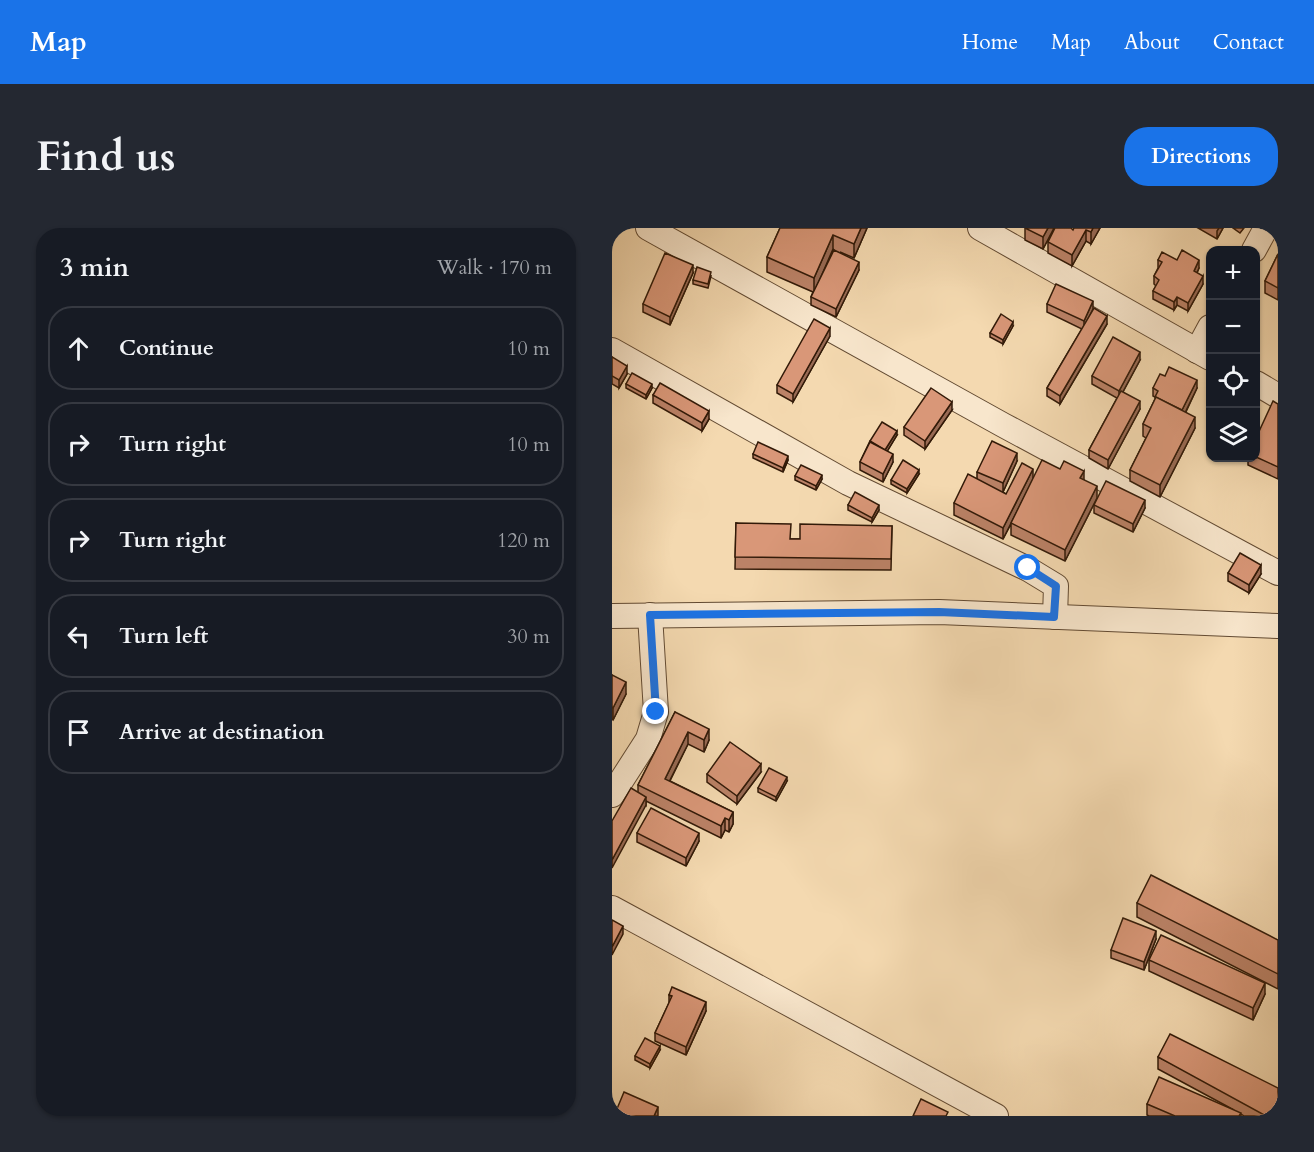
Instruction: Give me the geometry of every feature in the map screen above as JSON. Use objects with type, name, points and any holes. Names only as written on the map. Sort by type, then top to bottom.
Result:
[{"type":"street","points":[[648,228],[1003,425],[1278,573]]},
{"type":"street","points":[[980,228],[1204,355]]},
{"type":"street","points":[[1256,246],[1266,228]]},
{"type":"street","points":[[612,350],[848,483],[1028,568],[1056,586],[1054,617]]},
{"type":"street","points":[[1260,385],[1278,396]]},
{"type":"street","points":[[612,616],[939,612],[1278,626]]},
{"type":"street","points":[[612,795],[648,739],[656,712],[650,615]]},
{"type":"street","points":[[612,908],[996,1116]]},
{"type":"building","points":[[780,228],[861,228],[854,244],[833,235],[814,278],[767,257]]},
{"type":"building","points":[[1025,228],[1048,228],[1043,237]]},
{"type":"building","points":[[1055,228],[1073,230],[1074,228],[1093,228],[1091,232],[1086,230],[1072,255],[1048,242]]},
{"type":"building","points":[[834,250],[859,262],[836,309],[811,297]]},
{"type":"building","points":[[1182,250],[1199,260],[1194,271],[1203,276],[1188,303],[1177,297],[1174,302],[1153,291],[1159,280],[1154,276],[1162,262],[1158,260],[1162,252],[1177,260]]},
{"type":"building","points":[[665,253],[693,265],[670,317],[643,304]]},
{"type":"building","points":[[1278,254],[1278,288],[1265,281]]},
{"type":"building","points":[[697,267],[711,272],[708,284],[693,280]]},
{"type":"building","points":[[1056,284],[1093,301],[1084,321],[1047,304]]},
{"type":"building","points":[[1094,308],[1107,316],[1060,396],[1047,388]]},
{"type":"building","points":[[1001,314],[1013,322],[1003,340],[990,333]]},
{"type":"building","points":[[814,319],[830,328],[793,394],[777,385]]},
{"type":"building","points":[[1113,337],[1140,352],[1119,391],[1092,376]]},
{"type":"building","points":[[612,357],[627,366],[619,380],[612,376]]},
{"type":"building","points":[[1169,367],[1197,380],[1182,410],[1155,397],[1158,391],[1153,388],[1160,374],[1165,376]]},
{"type":"building","points":[[632,373],[652,384],[646,395],[626,384]]},
{"type":"building","points":[[660,383],[709,411],[702,423],[653,395]]},
{"type":"building","points":[[931,388],[952,402],[925,441],[904,427]]},
{"type":"building","points":[[1121,391],[1140,401],[1108,460],[1089,450]]},
{"type":"building","points":[[1156,397],[1195,417],[1160,485],[1130,470],[1151,428],[1143,424]]},
{"type":"building","points":[[1273,401],[1278,404],[1278,467],[1260,459],[1260,429]]},
{"type":"building","points":[[882,422],[897,431],[885,450],[870,441]]},
{"type":"building","points":[[992,441],[1017,453],[1003,483],[977,472]]},
{"type":"building","points":[[758,442],[788,456],[783,468],[753,454]]},
{"type":"building","points":[[870,442],[893,454],[883,474],[860,462]]},
{"type":"building","points":[[903,460],[919,470],[907,489],[891,480]]},
{"type":"building","points":[[1042,460],[1060,469],[1064,461],[1084,471],[1080,478],[1097,486],[1065,550],[1011,523]]},
{"type":"building","points":[[1022,463],[1033,469],[1003,528],[954,503],[968,474],[1006,494]]},
{"type":"building","points":[[801,465],[822,475],[816,486],[795,476]]},
{"type":"building","points":[[1106,481],[1145,500],[1133,524],[1094,505]]},
{"type":"building","points":[[855,492],[879,505],[872,518],[848,505]]},
{"type":"building","points":[[736,523],[791,524],[790,539],[800,539],[800,524],[892,526],[891,559],[735,557]]},
{"type":"building","points":[[1240,553],[1261,565],[1249,585],[1228,573]]},
{"type":"building","points":[[612,675],[626,682],[613,708],[612,707]]},
{"type":"building","points":[[675,712],[709,729],[704,740],[688,732],[665,779],[733,812],[729,820],[725,818],[721,826],[638,785]]},
{"type":"building","points":[[730,742],[761,764],[737,796],[707,774]]},
{"type":"building","points":[[769,768],[787,777],[776,797],[758,788]]},
{"type":"building","points":[[631,788],[646,797],[612,860],[612,821]]},
{"type":"building","points":[[651,808],[699,833],[686,858],[637,833]]},
{"type":"building","points":[[1151,875],[1278,940],[1278,974],[1137,903]]},
{"type":"building","points":[[1123,918],[1156,931],[1144,962],[1111,950]]},
{"type":"building","points":[[612,920],[623,926],[612,947]]},
{"type":"building","points":[[1161,935],[1265,983],[1253,1008],[1149,960]]},
{"type":"building","points":[[672,987],[706,1002],[686,1047],[655,1033],[672,996],[669,995]]},
{"type":"building","points":[[1170,1034],[1278,1088],[1278,1116],[1266,1116],[1158,1057]]},
{"type":"building","points":[[645,1038],[660,1046],[650,1064],[635,1056]]},
{"type":"building","points":[[1159,1077],[1241,1113],[1239,1116],[1175,1116],[1147,1104]]},
{"type":"building","points":[[624,1092],[658,1107],[654,1116],[614,1116]]},
{"type":"building","points":[[921,1099],[948,1112],[946,1116],[913,1116]]},
{"type":"route","points":[[656,712],[650,615],[939,612],[1054,617],[1056,586],[1028,568]]}]
